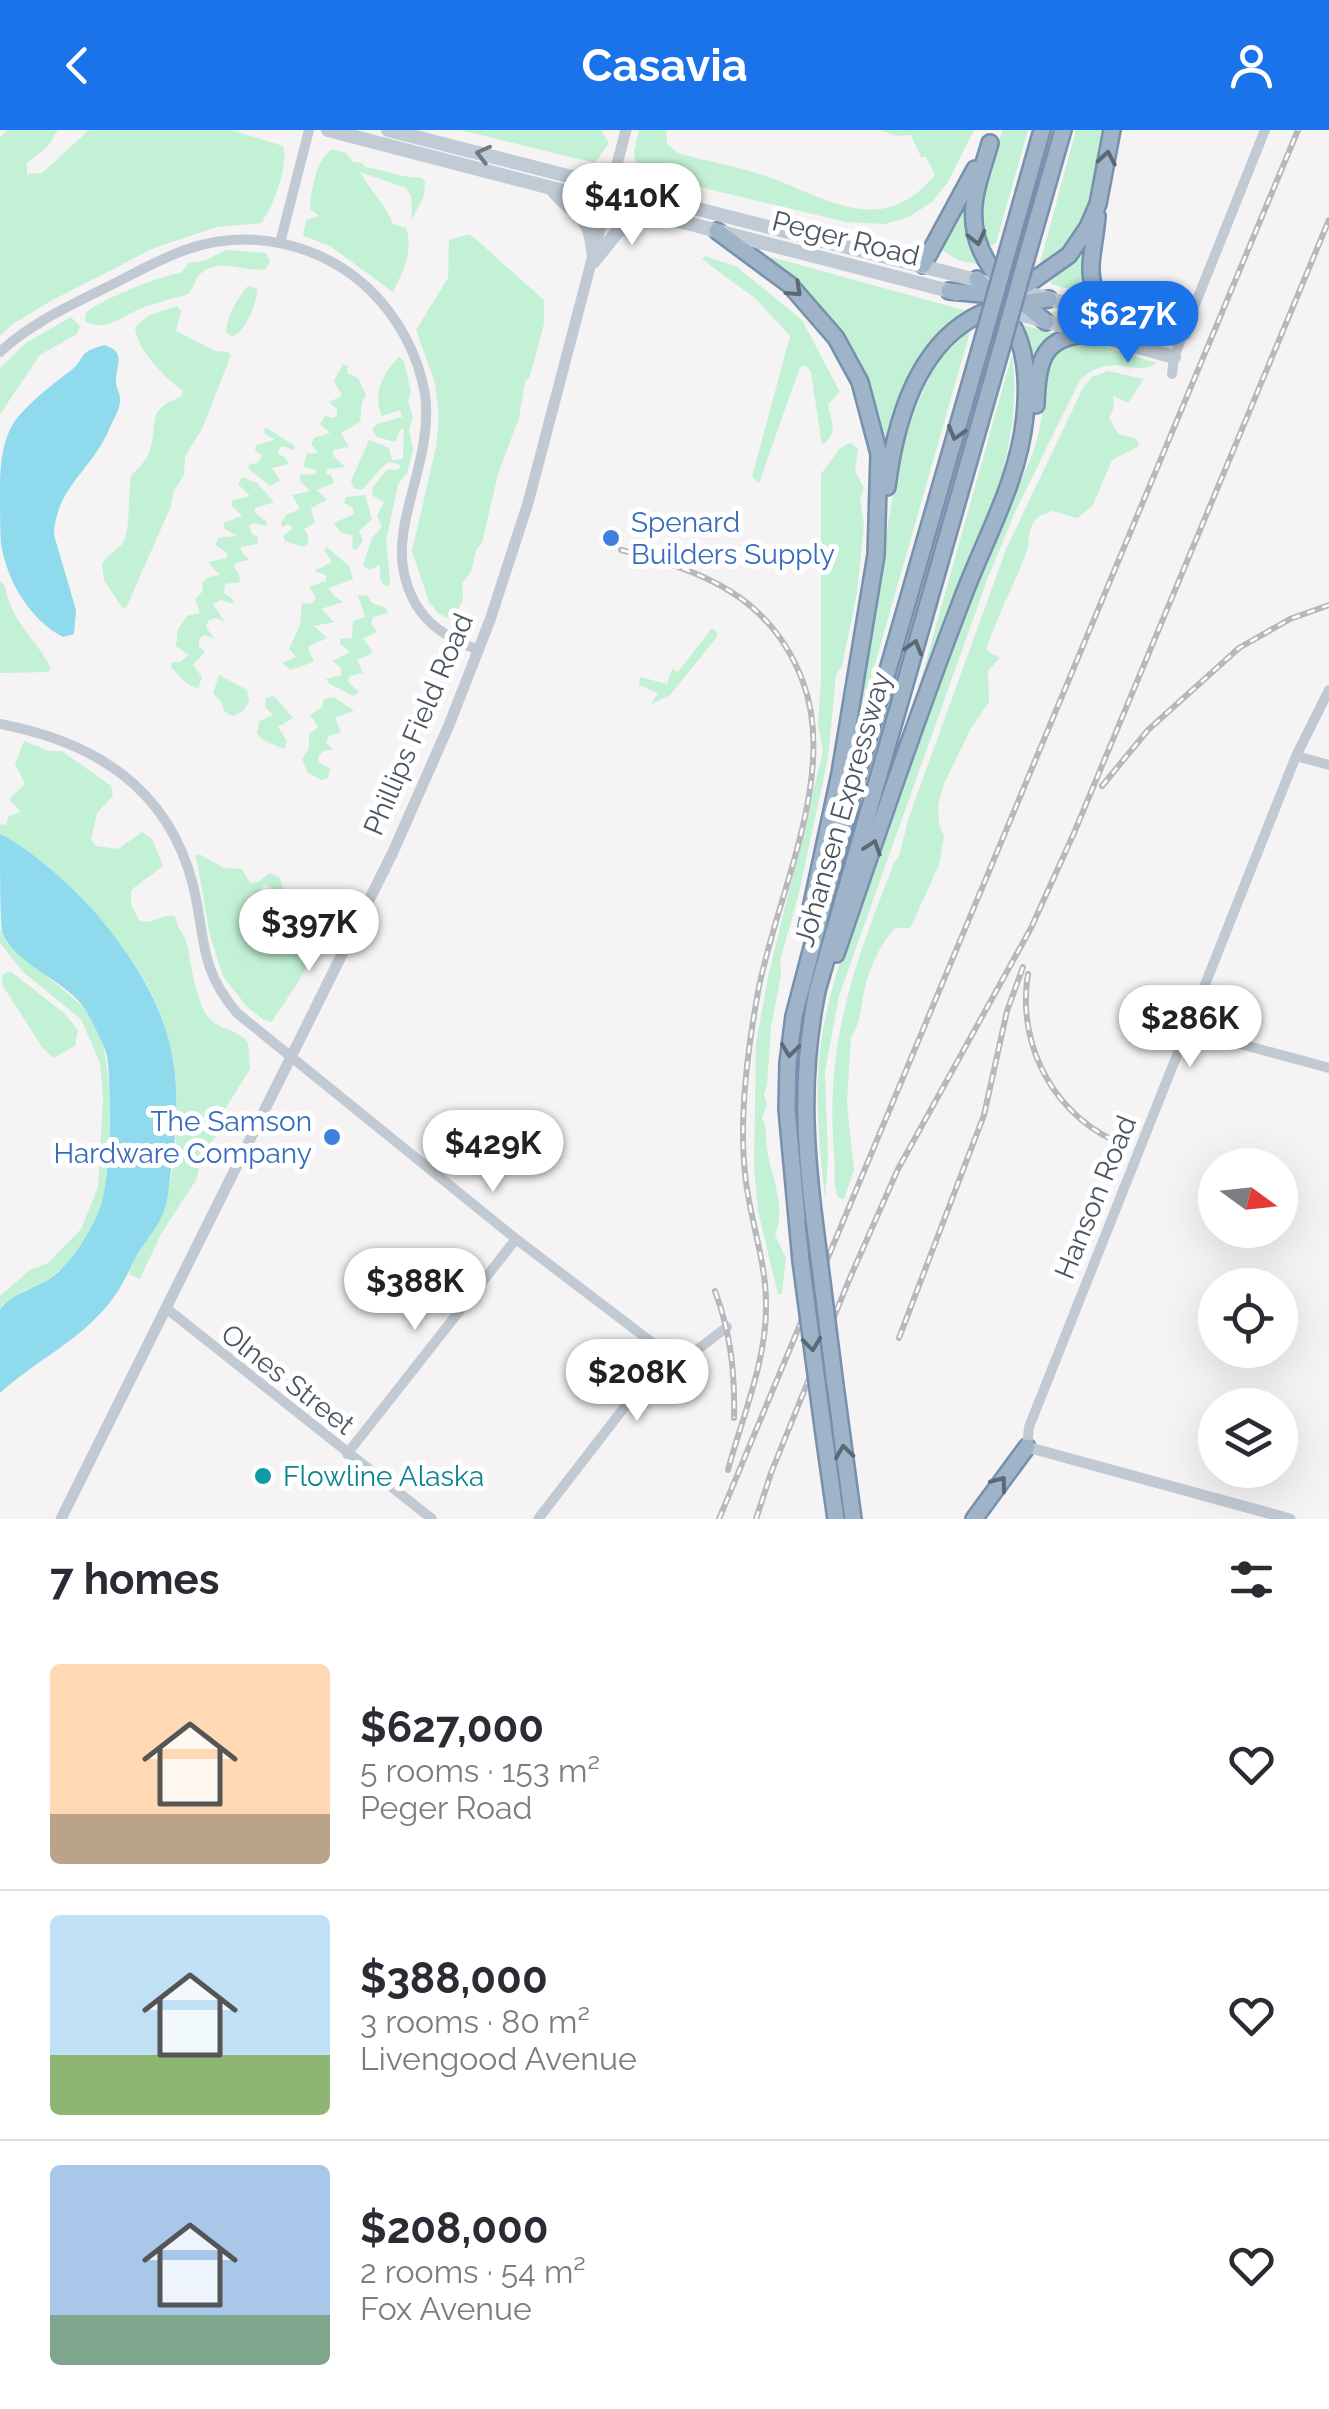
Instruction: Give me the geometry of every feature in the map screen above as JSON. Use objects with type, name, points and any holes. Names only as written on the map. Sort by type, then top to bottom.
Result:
[{"type":"highway","name":"Johansen Expressway","points":[[836,1519],[786,1109],[788,1063],[800,989],[1042,130]]},
{"type":"highway","name":"Johansen Expressway","points":[[853,1519],[805,1147],[808,1038],[856,846],[1062,130]]},
{"type":"highway","points":[[1112,130],[1090,267],[1091,284],[1098,298],[1118,316]]},
{"type":"highway","points":[[923,265],[992,137]]},
{"type":"highway","points":[[992,137],[974,203],[975,236],[985,263],[996,278],[1046,322]]},
{"type":"highway","points":[[949,291],[992,294],[1039,278],[1069,255],[1081,240],[1098,204]]},
{"type":"highway","points":[[717,232],[771,269],[808,303],[836,338],[860,382],[879,454],[876,555]]},
{"type":"highway","points":[[808,1038],[960,602],[1014,469],[1025,415],[1026,374],[1020,342],[1004,308],[977,280]]},
{"type":"highway","points":[[800,989],[806,927],[840,773],[896,437],[921,372],[953,332],[985,312],[1049,298]]},
{"type":"highway","points":[[1014,469],[1026,454],[1031,437],[1038,368],[1045,352],[1076,334],[1093,334]]},
{"type":"highway","points":[[974,1519],[1027,1447]]},
{"type":"main road","name":"Peger Road","points":[[328,130],[552,188],[610,195],[656,216],[949,291],[1174,356]]},
{"type":"main road","name":"Peger Road","points":[[388,130],[610,195],[923,265],[1184,334]]},
{"type":"main road","points":[[552,188],[584,219],[593,242],[594,261]]},
{"type":"main road","points":[[594,261],[618,231],[656,216]]},
{"type":"street","points":[[280,243],[308,130]]},
{"type":"street","name":"Phillips Field Road","points":[[61,1519],[414,806],[478,650],[528,504],[626,130]]},
{"type":"street","points":[[1172,374],[1174,356],[1265,130]]},
{"type":"street","points":[[0,352],[41,321],[188,249],[228,240],[280,243],[324,258],[361,282],[386,307],[407,340],[422,380],[427,420],[424,450],[402,540],[402,568],[415,604],[429,623],[457,642],[478,650]]},
{"type":"street","name":"Hanson Road","points":[[1027,1447],[1028,1427],[1185,1029],[1296,756],[1329,690]]},
{"type":"street","points":[[0,724],[84,749],[120,772],[148,799],[169,828],[186,864],[202,948],[212,977],[245,1022],[658,1347],[664,1356]]},
{"type":"street","points":[[1296,756],[1329,765]]},
{"type":"street","points":[[1185,1029],[1329,1068]]},
{"type":"street","points":[[348,1454],[516,1239]]},
{"type":"street","name":"Olnes Street","points":[[166,1308],[432,1519]]},
{"type":"street","points":[[538,1519],[664,1356],[693,1353],[727,1327]]},
{"type":"street","points":[[1027,1447],[1290,1519]]},
{"type":"green space","points":[[8,130],[58,130],[47,147],[27,163],[27,174],[42,173],[89,130],[231,130],[283,146],[284,164],[275,197],[261,223],[217,227],[154,248],[49,302],[0,336],[0,137]]},
{"type":"green space","points":[[460,130],[601,130],[609,143],[595,163]]},
{"type":"green space","points":[[639,130],[666,130],[667,144],[678,153],[758,174],[846,206],[883,209],[918,192],[935,175],[911,135],[897,136],[880,130],[974,130],[948,182],[933,201],[909,217],[885,224],[846,222],[637,172],[634,152]]},
{"type":"green space","points":[[1003,130],[1028,130],[996,243],[986,248],[982,201]]},
{"type":"green space","points":[[1076,130],[1105,130],[1090,206],[1073,241],[1039,267]]},
{"type":"green space","points":[[332,149],[346,153],[353,162],[365,167],[425,181],[424,195],[412,220],[411,196],[406,188],[360,172],[393,224],[406,228],[408,253],[393,292],[330,246],[303,236],[306,220],[319,216],[310,209],[313,185],[322,160]]},
{"type":"green space","points":[[966,201],[976,264],[958,260],[942,250]]},
{"type":"green space","points":[[470,234],[544,300],[544,324],[525,382],[519,418],[498,474],[482,543],[462,584],[463,599],[453,620],[439,614],[429,602],[412,551],[436,447],[439,415],[435,383],[416,330],[448,278],[449,240]]},
{"type":"green space","points":[[1089,243],[1086,294],[1051,284],[1051,281]]},
{"type":"green space","points":[[226,250],[266,253],[270,261],[266,269],[209,268],[199,275],[188,294],[105,325],[85,321],[86,313],[104,302],[181,273],[189,263],[204,261]]},
{"type":"green space","points":[[705,256],[737,267],[802,320],[840,392],[828,404],[832,431],[822,445],[811,372],[806,366],[800,367],[759,483],[752,477],[790,336],[756,299],[702,259]]},
{"type":"green space","points":[[771,257],[967,311],[946,331],[885,468],[873,405],[850,352],[817,305],[770,261]]},
{"type":"green space","points":[[248,286],[258,289],[255,302],[246,323],[232,337],[226,332],[228,319]]},
{"type":"green space","points":[[177,306],[181,311],[176,331],[231,355],[202,429],[185,456],[184,475],[174,491],[171,506],[123,609],[104,580],[102,564],[124,541],[131,476],[148,454],[155,418],[162,407],[181,397],[183,391],[146,354],[135,327],[148,316]]},
{"type":"green space","points":[[1036,308],[1136,328],[1161,339],[1159,344],[1149,343],[1061,320]]},
{"type":"green space","points":[[71,317],[80,326],[77,334],[40,355],[0,414],[0,368],[26,343]]},
{"type":"green space","points":[[1024,325],[1059,335],[1033,357]]},
{"type":"green space","points":[[970,329],[851,748],[895,482],[908,426],[934,366]]},
{"type":"green space","points":[[1072,343],[1093,343],[1157,363],[1140,368],[1103,367],[1080,380],[1015,512],[987,580],[839,996],[825,1072],[825,1198],[818,1081],[822,1034],[833,986],[954,646],[1033,453],[1049,366],[1061,349]]},
{"type":"green space","points":[[1012,355],[1013,417],[1000,480],[900,754]]},
{"type":"green space","points":[[399,357],[404,361],[411,391],[408,401],[413,418],[409,429],[413,450],[407,473],[398,484],[386,541],[390,580],[389,586],[384,586],[380,565],[369,570],[363,565],[372,538],[382,527],[377,516],[384,502],[373,496],[372,488],[387,470],[399,469],[400,465],[384,465],[362,490],[354,488],[351,481],[369,440],[389,448],[392,460],[403,459],[404,429],[395,442],[377,437],[372,429],[402,417],[400,410],[382,416],[378,400],[384,377]]},
{"type":"green space","points":[[343,364],[348,366],[347,373],[358,378],[366,395],[360,422],[341,433],[349,447],[333,450],[345,467],[327,469],[326,474],[331,475],[334,483],[317,490],[327,500],[311,508],[315,523],[304,529],[308,544],[303,547],[285,541],[283,536],[293,528],[288,524],[282,527],[281,523],[286,515],[300,509],[292,495],[310,491],[300,481],[300,475],[315,474],[317,470],[303,467],[307,454],[318,453],[311,444],[314,438],[330,433],[320,424],[325,416],[337,416],[337,409],[329,402],[342,396],[334,381]]},
{"type":"green space","points":[[1108,371],[1144,379],[1128,403],[1113,396],[1109,418],[1118,434],[1137,439],[1139,446],[1112,460],[1093,505],[1078,518],[1052,511],[1038,517],[1032,525],[1026,554],[986,650],[1000,658],[988,671],[989,702],[970,730],[938,805],[944,836],[939,865],[912,924],[909,928],[895,928],[890,934],[866,983],[851,1037],[847,1104],[854,1170],[844,1199],[838,1198],[832,1112],[834,1074],[838,1039],[855,970],[1007,547],[1083,388],[1092,377]]},
{"type":"green space","points":[[265,427],[295,446],[293,450],[282,446],[279,449],[278,454],[289,464],[272,468],[280,480],[270,486],[248,468],[258,463],[262,455],[255,451],[256,445],[275,440],[264,433]]},
{"type":"green space","points":[[850,443],[858,448],[855,471],[864,488],[860,498],[864,525],[857,593],[842,666],[836,675],[828,758],[780,961],[764,1094],[767,1104],[762,1118],[779,1203],[775,1235],[786,1258],[782,1294],[778,1294],[758,1211],[754,1167],[756,1044],[768,977],[823,751],[818,724],[821,474],[840,448]]},
{"type":"green space","points":[[242,477],[257,483],[274,502],[255,508],[267,526],[249,526],[258,537],[257,544],[241,547],[249,560],[235,563],[240,582],[225,584],[224,593],[234,604],[221,600],[213,604],[225,622],[215,618],[208,621],[206,627],[215,639],[205,635],[199,639],[205,652],[193,665],[202,677],[198,689],[171,667],[172,662],[180,662],[189,655],[176,646],[178,629],[187,616],[200,613],[195,599],[203,591],[202,582],[220,575],[208,562],[227,558],[227,553],[215,545],[218,538],[237,536],[225,529],[223,523],[242,516],[231,505],[233,500],[250,496],[238,484]]},
{"type":"green space","points":[[365,495],[372,519],[359,531],[363,541],[356,550],[352,548],[353,535],[341,533],[334,523],[354,514],[353,508],[344,503],[346,497]]},
{"type":"green space","points":[[327,547],[349,566],[353,579],[329,588],[343,602],[321,609],[334,622],[314,626],[327,638],[308,647],[314,662],[290,670],[282,663],[296,657],[289,649],[300,625],[302,603],[311,604],[316,598],[309,587],[326,581],[326,575],[314,571],[332,562],[324,550]]},
{"type":"green space","points":[[0,581],[17,617],[48,662],[48,672],[0,673]]},
{"type":"green space","points":[[358,595],[368,596],[388,613],[373,617],[371,623],[377,632],[363,638],[372,651],[357,660],[363,673],[349,676],[348,682],[359,692],[353,696],[326,679],[341,675],[341,668],[333,661],[350,652],[340,644],[340,639],[352,638],[353,621],[365,617]]},
{"type":"green space","points":[[712,628],[717,637],[670,695],[651,704],[658,693],[639,685],[640,677],[667,684],[672,669],[678,672]]},
{"type":"green space","points":[[219,675],[247,690],[249,701],[244,710],[233,716],[225,712],[213,694]]},
{"type":"green space","points":[[274,696],[293,718],[278,727],[287,741],[284,749],[257,733],[259,721],[273,715],[265,707],[266,698]]},
{"type":"green space","points":[[334,697],[354,711],[335,718],[341,732],[329,736],[326,742],[333,750],[323,751],[318,757],[330,769],[328,778],[322,780],[308,773],[302,759],[309,749],[309,734],[318,727],[310,715],[322,707],[324,699]]},
{"type":"green space","points":[[24,741],[49,751],[62,751],[111,786],[113,796],[97,813],[91,839],[96,846],[118,849],[142,832],[152,839],[163,866],[131,890],[131,904],[139,920],[175,916],[187,944],[205,1013],[248,1043],[250,1069],[227,1106],[217,1135],[204,1150],[196,1180],[161,1234],[140,1279],[129,1274],[165,1204],[174,1163],[177,1102],[169,1042],[147,986],[122,947],[50,869],[0,834],[0,824],[6,825],[9,816],[21,812],[9,799],[25,784],[15,764]]},
{"type":"green space","points":[[199,854],[224,868],[242,869],[250,883],[270,873],[279,877],[287,897],[284,902],[276,900],[270,886],[264,885],[258,893],[282,922],[312,943],[303,973],[272,1022],[247,1007],[223,976],[210,936],[196,856]]},
{"type":"green space","points":[[0,929],[8,944],[85,1008],[103,1042],[110,1091],[109,1182],[98,1214],[65,1266],[36,1289],[26,1290],[3,1304],[0,1310],[0,1296],[30,1270],[48,1263],[81,1229],[98,1187],[103,1100],[100,1063],[81,1019],[23,972],[0,943]]},
{"type":"green space","points":[[10,971],[64,1013],[78,1030],[75,1046],[53,1058],[42,1047],[3,986],[2,975]]},
{"type":"water","points":[[105,345],[118,356],[119,405],[103,441],[68,491],[56,519],[54,535],[76,610],[74,634],[63,637],[30,610],[9,572],[1,544],[1,461],[8,433],[24,410],[85,353]]},
{"type":"water","points":[[0,834],[66,883],[99,917],[141,975],[166,1031],[173,1061],[176,1127],[164,1210],[115,1295],[95,1319],[0,1393],[0,1310],[10,1300],[55,1275],[74,1254],[98,1213],[106,1181],[110,1092],[107,1056],[85,1009],[18,954],[2,932]]},
{"type":"railway","points":[[719,1519],[1298,130]]},
{"type":"railway","points":[[756,1519],[849,1280],[898,1169],[1031,928],[1074,833],[1329,220]]},
{"type":"railway","points":[[621,550],[706,578],[753,608],[789,652],[803,682],[812,718],[809,796],[758,992],[748,1059],[743,1152],[766,1308],[758,1369],[728,1470]]},
{"type":"railway","points":[[1102,786],[1148,730],[1239,648],[1290,619],[1329,605]]},
{"type":"railway","points":[[899,1338],[984,1115],[1007,1011],[1023,967]]},
{"type":"railway","points":[[1028,974],[1028,1028],[1046,1078],[1080,1118],[1127,1146]]},
{"type":"railway","points":[[715,1291],[731,1354],[734,1418]]},
{"type":"place","name":"Spenard Builders Supply","points":[[611,538]]},
{"type":"place","name":"The Samson Hardware Company","points":[[332,1137]]},
{"type":"place","name":"Flowline Alaska","points":[[263,1476]]}]
